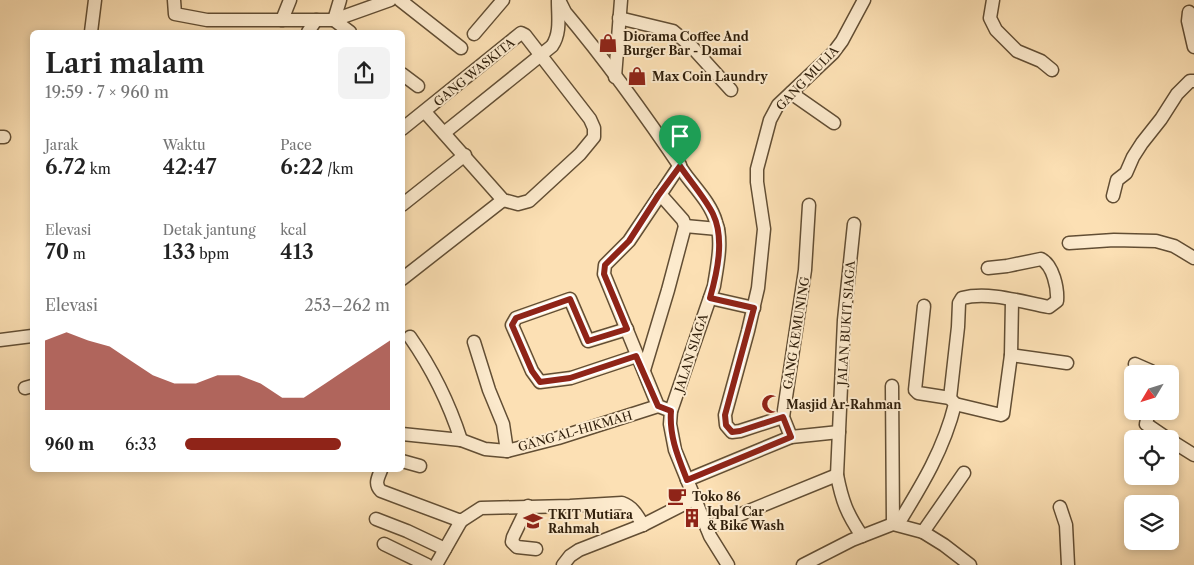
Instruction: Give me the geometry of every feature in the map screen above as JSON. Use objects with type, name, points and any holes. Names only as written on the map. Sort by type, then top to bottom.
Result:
[{"type":"street","points":[[91,30],[95,0]]},
{"type":"street","points":[[174,0],[175,14],[207,20],[334,20],[390,0]]},
{"type":"street","points":[[282,20],[290,0]]},
{"type":"street","points":[[334,20],[340,0]]},
{"type":"street","points":[[400,0],[461,48]]},
{"type":"street","points":[[474,34],[503,0]]},
{"type":"street","points":[[444,133],[552,46],[557,39],[558,32],[558,0]]},
{"type":"street","name":"JALAN SIAGA","points":[[558,0],[713,212],[718,230],[717,269],[710,298],[671,411],[670,424],[672,437],[694,499],[707,528],[728,565]]},
{"type":"street","points":[[615,77],[621,0]]},
{"type":"street","name":"GANG MULIA","points":[[783,417],[740,431],[732,432],[726,425],[725,415],[754,308],[762,264],[764,229],[757,182],[757,169],[770,120],[778,105],[842,41],[864,0]]},
{"type":"street","points":[[993,0],[990,18],[996,30],[1018,51],[1043,62],[1052,70]]},
{"type":"street","points":[[1189,12],[1188,22],[1194,47]]},
{"type":"street","points":[[619,18],[673,30],[692,47],[730,90]]},
{"type":"street","points":[[309,30],[316,20]]},
{"type":"street","points":[[334,20],[347,30]]},
{"type":"street","name":"GANG WASKITA","points":[[425,112],[521,33],[525,34],[541,55]]},
{"type":"street","points":[[405,127],[425,112],[503,200],[518,204],[529,201],[580,154],[594,137],[594,128],[590,119],[541,55]]},
{"type":"street","points":[[405,76],[418,86]]},
{"type":"street","points":[[1113,196],[1117,180],[1126,173],[1142,143],[1161,119],[1177,94],[1190,81],[1194,81]]},
{"type":"street","points":[[791,93],[834,123]]},
{"type":"street","points":[[405,203],[465,155]]},
{"type":"street","points":[[671,411],[658,406],[644,370],[636,356],[603,269],[629,241],[680,166]]},
{"type":"street","points":[[644,370],[671,281],[684,226],[683,220],[660,194]]},
{"type":"street","points":[[405,276],[503,200]]},
{"type":"street","name":"GANG KEMUNING","points":[[783,417],[806,270],[809,205]]},
{"type":"street","name":"JALAN BUKIT SIAGA","points":[[854,224],[844,320],[837,475],[840,494],[848,515],[862,536]]},
{"type":"street","points":[[684,226],[718,230]]},
{"type":"street","points":[[1069,244],[1114,240],[1156,241],[1174,246],[1194,258]]},
{"type":"street","points":[[895,524],[937,458],[950,425],[959,303],[962,298],[997,296],[1012,301],[1049,307],[1057,301],[1048,264],[1041,259],[988,268]]},
{"type":"street","points":[[710,298],[754,308]]},
{"type":"street","points":[[627,329],[588,341],[570,299],[516,318],[512,325],[532,371],[540,382],[570,378],[636,356]]},
{"type":"street","points":[[924,306],[915,390],[918,393],[1001,415],[1003,414],[1011,355],[1012,301]]},
{"type":"street","points":[[0,340],[30,336]]},
{"type":"street","points":[[410,337],[433,371],[452,412],[461,440]]},
{"type":"street","points":[[474,342],[489,390],[503,424],[507,451]]},
{"type":"street","points":[[1011,355],[1067,362]]},
{"type":"street","points":[[892,386],[895,524]]},
{"type":"street","name":"GANG AL-HIKMAH","points":[[405,434],[461,440],[485,449],[507,451],[558,438],[658,406]]},
{"type":"street","points":[[783,417],[791,437]]},
{"type":"street","points":[[1147,420],[1146,424],[1155,430]]},
{"type":"street","points":[[687,480],[791,437],[839,432]]},
{"type":"street","points":[[1179,445],[1194,455]]},
{"type":"street","points":[[405,462],[420,466]]},
{"type":"street","points":[[379,472],[376,484],[377,488],[381,491],[462,521]]},
{"type":"street","points":[[923,532],[964,473]]},
{"type":"street","points":[[707,528],[837,475]]},
{"type":"street","points":[[554,565],[562,558],[566,561],[578,550],[643,525],[694,499]]},
{"type":"street","points":[[436,565],[462,521],[481,508],[622,503],[635,510],[643,525]]},
{"type":"street","points":[[528,506],[512,542],[517,547],[536,549]]},
{"type":"street","points":[[1060,507],[1066,525],[1068,565]]},
{"type":"street","points":[[376,519],[445,549]]},
{"type":"street","points":[[803,565],[862,536],[895,524],[923,532],[944,545],[958,561],[970,565]]},
{"type":"street","points":[[384,544],[427,565]]},
{"type":"place","name":"Diorama Coffee And Burger Bar - Damai","points":[[608,43]]},
{"type":"place","name":"Max Coin Laundry","points":[[637,76]]},
{"type":"place","name":"Masjid Ar-Rahman","points":[[771,404]]},
{"type":"place","name":"Toko 86","points":[[677,496]]},
{"type":"place","name":"Iqbal Car & Bike Wash","points":[[692,518]]},
{"type":"place","name":"TKIT Mutiara Rahmah","points":[[533,521]]},
{"type":"route","points":[[680,166],[713,212],[717,223],[719,238],[717,269],[710,298],[754,308],[725,415],[726,425],[729,431],[740,431],[783,417],[791,437],[687,480],[675,450],[670,424],[671,411],[658,406],[644,370],[636,356],[570,378],[544,383],[540,382],[532,371],[512,325],[516,318],[570,299],[588,341],[591,342],[627,329],[603,269],[629,241],[680,166]]}]
